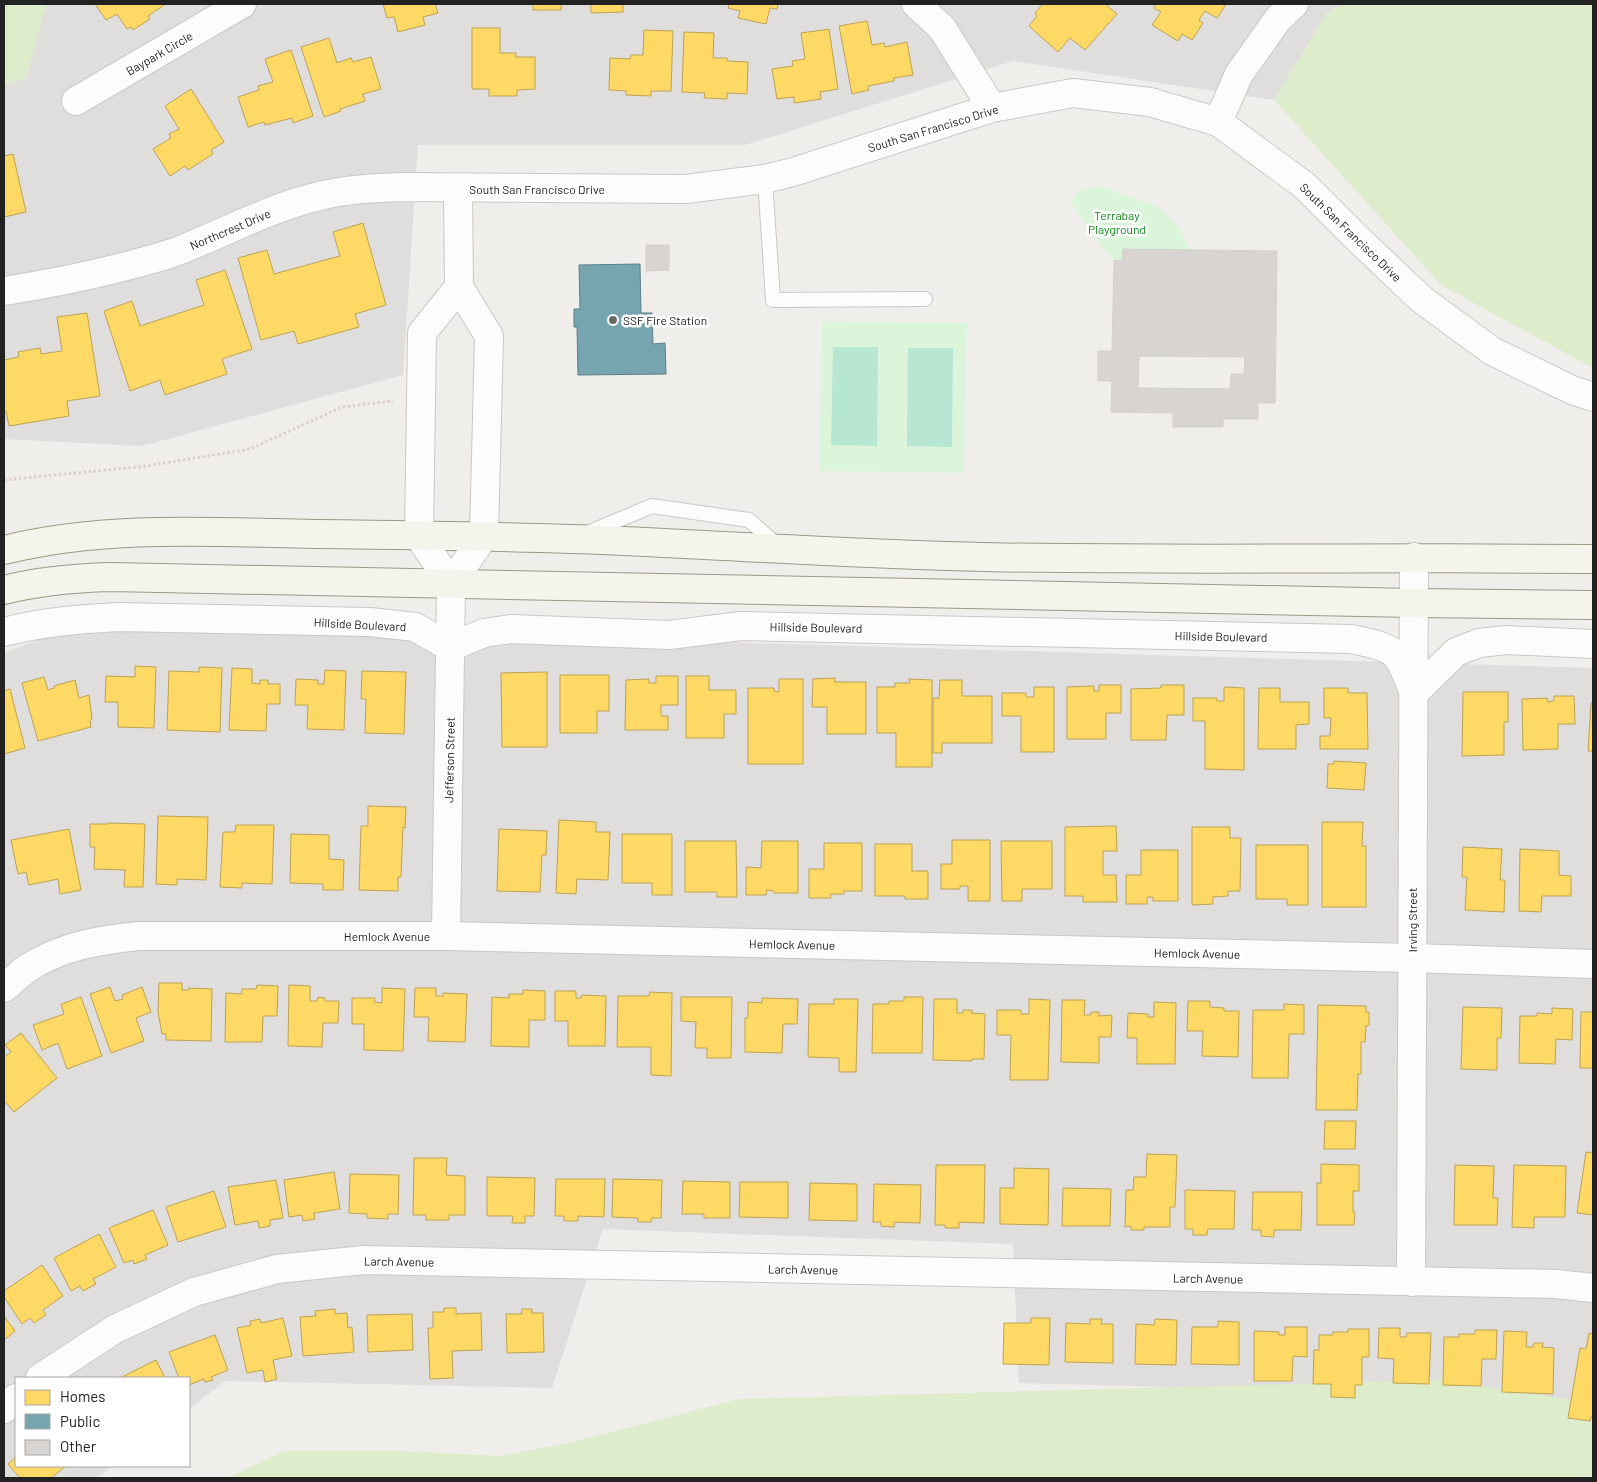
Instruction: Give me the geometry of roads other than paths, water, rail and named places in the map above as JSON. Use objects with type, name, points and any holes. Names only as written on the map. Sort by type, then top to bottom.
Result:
[{"type":"main road","points":[[4,550],[71,537],[142,532],[484,536],[782,549],[1062,558],[1593,559]]},
{"type":"main road","points":[[4,590],[80,577],[111,577],[1593,605]]},
{"type":"street","name":"Baypark Circle","points":[[76,101],[242,4]]},
{"type":"street","points":[[916,4],[942,28],[992,108]]},
{"type":"street","points":[[1218,122],[1239,74],[1278,19],[1294,4]]},
{"type":"street","name":"South San Francisco Drive","points":[[459,287],[458,188],[686,189],[766,179],[992,108],[1073,93],[1150,102],[1218,122],[1305,186],[1421,299],[1492,351],[1572,390],[1593,397]]},
{"type":"street","name":"Northcrest Drive","points":[[4,291],[65,281],[177,252],[234,226],[280,208],[324,195],[367,189],[404,187],[458,188]]},
{"type":"street","points":[[459,287],[489,336],[484,536],[451,584],[419,536],[422,333],[459,287]]},
{"type":"street","name":"Irving Street","points":[[1410,1282],[1414,558]]},
{"type":"street","name":"Jefferson Street","points":[[446,936],[451,584]]},
{"type":"street","name":"Hillside Boulevard","points":[[4,632],[46,623],[118,617],[370,622],[415,628],[450,647],[484,633],[510,630],[669,635],[741,626],[1351,639],[1378,645],[1395,654],[1414,693]]},
{"type":"street","points":[[1414,693],[1456,652],[1479,643],[1506,640],[1593,644]]},
{"type":"street","name":"Hemlock Avenue","points":[[4,988],[28,968],[62,950],[99,940],[139,936],[446,936],[1412,958],[1593,964]]},
{"type":"street","name":"Larch Avenue","points":[[42,1377],[115,1330],[194,1292],[277,1269],[364,1260],[1556,1284],[1593,1288]]},
{"type":"street","points":[[4,1408],[15,1399]]},
{"type":"lane","points":[[766,179],[773,300],[925,299]]},
{"type":"lane","points":[[573,539],[652,506],[749,520],[782,549]]},
{"type":"place","name":"SSF Fire Station","points":[[613,320]]},
{"type":"park label","name":"Terrabay Playground","points":[[1117,222]]}]
